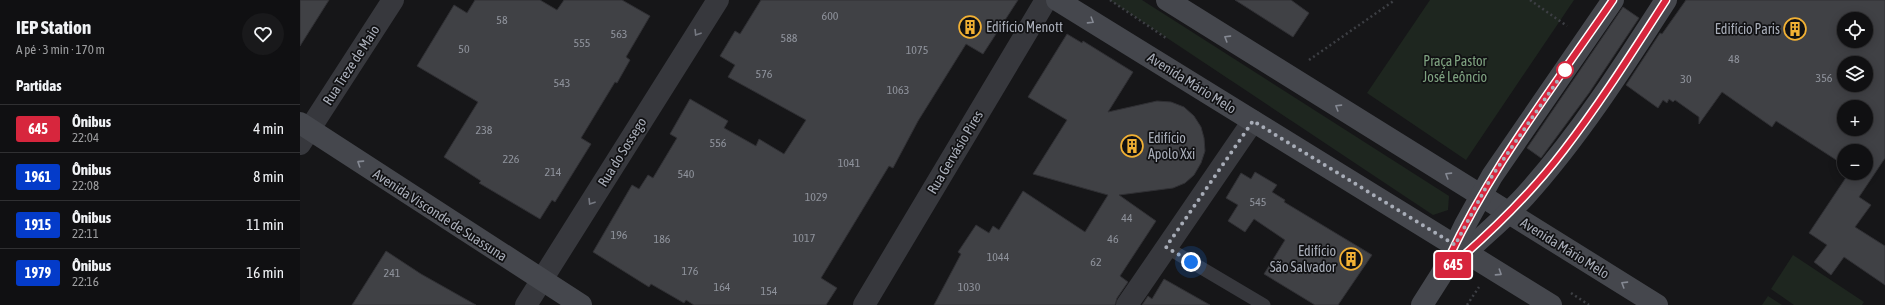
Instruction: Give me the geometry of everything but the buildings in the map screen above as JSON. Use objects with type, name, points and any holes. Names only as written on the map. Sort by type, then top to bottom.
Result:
[{"type":"main road","name":"Avenida Mário Melo","points":[[1057,0],[1461,248],[1551,305]]},
{"type":"main road","name":"Avenida Mário Melo","points":[[1167,0],[1657,305]]},
{"type":"main road","points":[[1422,305],[1441,275],[1461,248],[1481,196],[1492,176],[1613,0]]},
{"type":"main road","points":[[1461,248],[1508,213],[1525,196],[1564,151],[1625,64],[1666,0]]},
{"type":"main road","name":"Avenida Visconde de Suassuna","points":[[303,132],[581,305]]},
{"type":"street","name":"Rua Treze de Maio","points":[[303,132],[393,0]]},
{"type":"street","name":"Rua do Sossego","points":[[526,305],[718,0]]},
{"type":"street","name":"Rua Gervásio Pires","points":[[864,305],[1046,0]]},
{"type":"street","points":[[1127,305],[1253,121]]},
{"type":"lane","points":[[1166,247],[1264,305]]},
{"type":"path","points":[[1287,76],[1395,0]]},
{"type":"path","points":[[1530,0],[1586,38]]},
{"type":"path","points":[[1467,305],[1482,283]]},
{"type":"green space","points":[[1110,0],[1142,0],[1449,196],[1448,210],[1433,215]]},
{"type":"green space","name":"Praça Pastor José Leôncio","points":[[1430,0],[1574,0],[1466,160],[1367,93]]},
{"type":"green space","points":[[1793,255],[1864,302],[1862,305],[1794,305],[1771,289]]},
{"type":"green space","points":[[1768,296],[1782,305],[1762,305]]},
{"type":"bus line","name":"645","points":[[1613,0],[1492,176],[1465,225],[1441,275],[1525,196],[1564,151],[1625,64],[1666,0]]},
{"type":"place","name":"Edifício Menott","points":[[970,27]]},
{"type":"place","name":"Edifício Paris","points":[[1795,29]]},
{"type":"place","name":"Edifício Apolo Xxi","points":[[1132,146]]},
{"type":"place","name":"Edifício São Salvador","points":[[1351,259]]},
{"type":"route","points":[[1191,262],[1166,247],[1253,121],[1455,245],[1492,176],[1565,70]]}]
